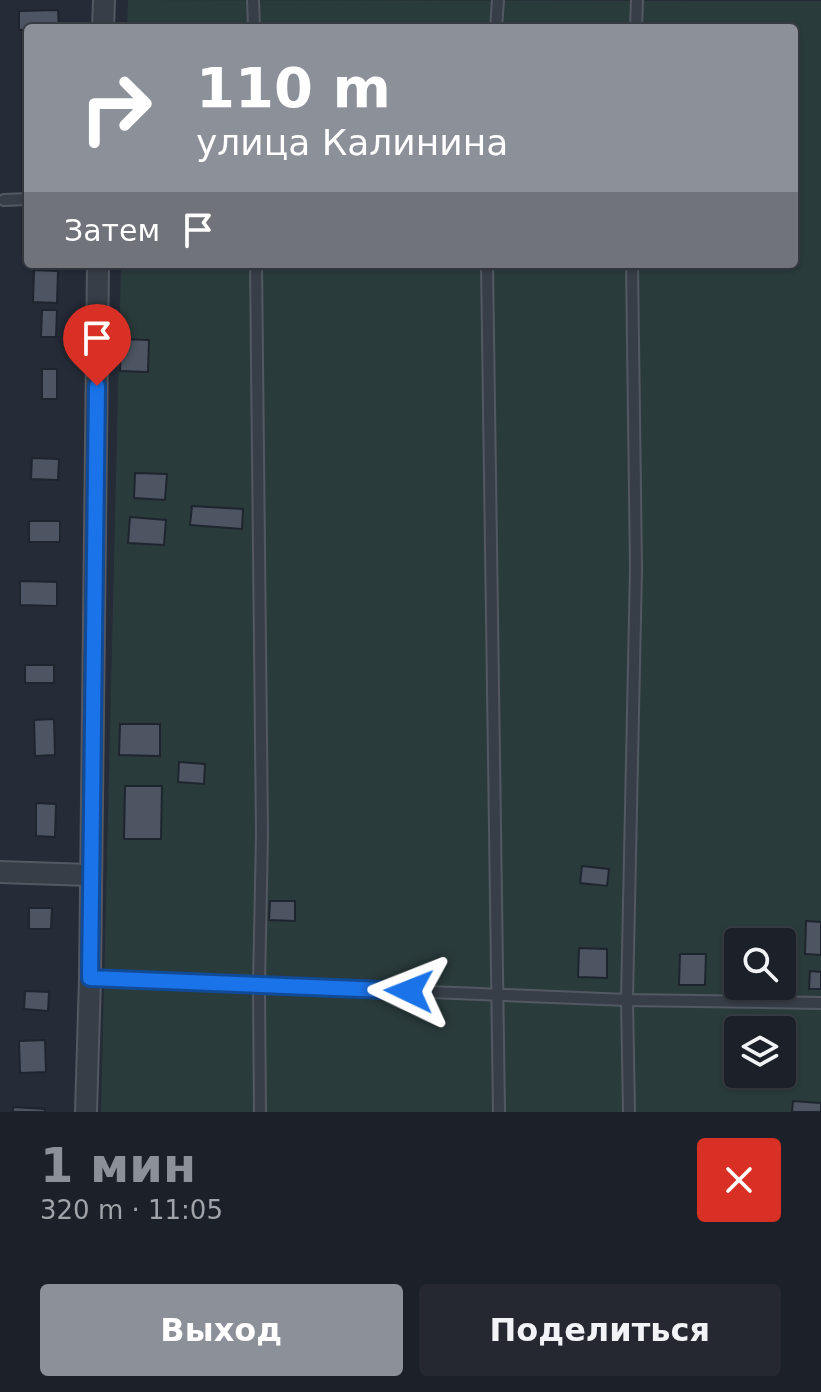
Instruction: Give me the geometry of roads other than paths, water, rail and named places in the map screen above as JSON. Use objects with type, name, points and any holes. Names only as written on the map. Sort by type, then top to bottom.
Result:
[{"type":"street","points":[[103,24],[104,0]]},
{"type":"street","points":[[86,1112],[98,268]]},
{"type":"street","points":[[0,872],[89,875]]},
{"type":"lane","points":[[253,0],[254,24]]},
{"type":"lane","points":[[496,24],[498,0]]},
{"type":"lane","points":[[636,24],[637,0]]},
{"type":"lane","points":[[4,200],[24,199]]},
{"type":"lane","points":[[256,268],[262,835],[260,1112]]},
{"type":"lane","points":[[487,268],[499,1112]]},
{"type":"lane","points":[[629,1112],[627,1000],[636,569],[632,268]]},
{"type":"lane","points":[[90,978],[627,1000],[821,1003]]}]
